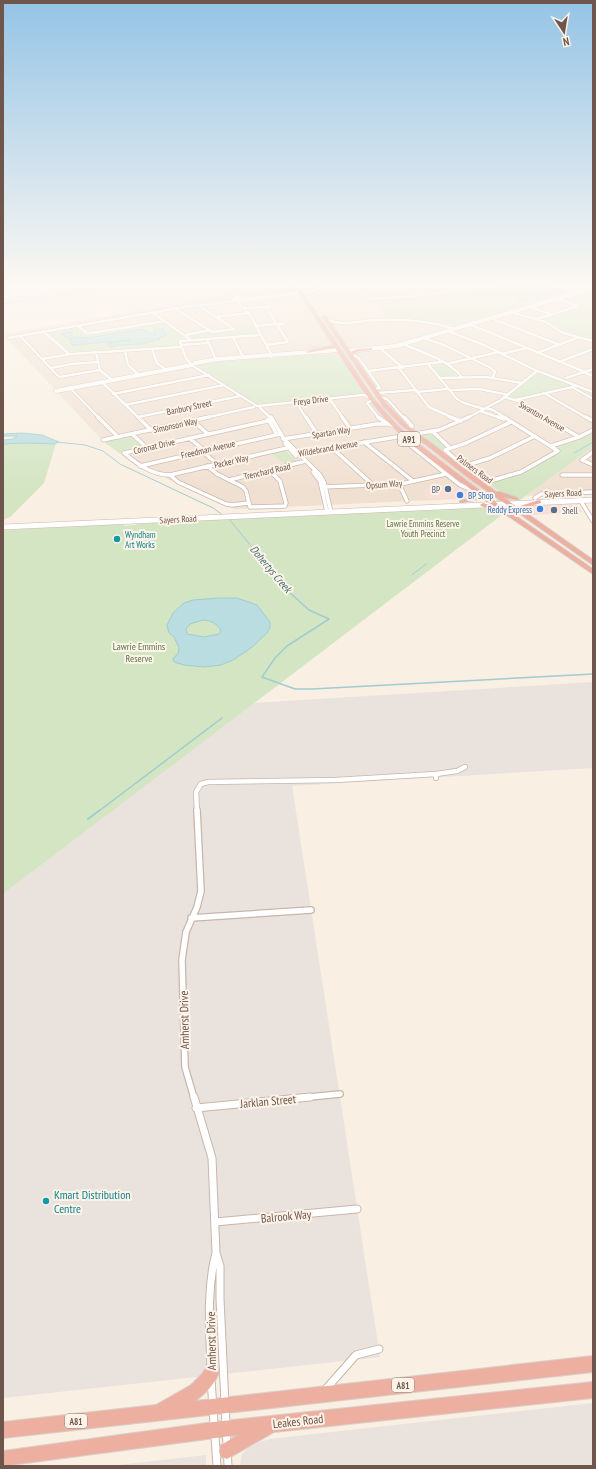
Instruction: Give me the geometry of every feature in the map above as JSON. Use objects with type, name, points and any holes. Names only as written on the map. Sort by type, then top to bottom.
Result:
[{"type":"highway","points":[[332,354],[345,360]]},
{"type":"highway","name":"Palmers Road","points":[[341,354],[369,396],[395,426],[414,443],[492,502],[515,513],[593,563]]},
{"type":"highway","name":"Palmers Road","points":[[350,354],[393,414],[408,429],[504,501],[515,513],[593,572]]},
{"type":"highway","points":[[487,489],[516,499]]},
{"type":"highway","points":[[462,502],[478,498],[480,493]]},
{"type":"highway","points":[[483,504],[515,513],[520,506],[537,500]]},
{"type":"highway","name":"A81","points":[[3,1430],[593,1364]]},
{"type":"highway","points":[[159,1412],[201,1388],[207,1382],[211,1372]]},
{"type":"highway","name":"Leakes Road","points":[[3,1459],[220,1429],[593,1390]]},
{"type":"highway","points":[[227,1458],[275,1423]]},
{"type":"main road","points":[[194,364],[294,354]]},
{"type":"main road","points":[[56,391],[216,360],[306,354]]},
{"type":"main road","name":"Sayers Road","points":[[504,501],[516,499],[593,499]]},
{"type":"main road","name":"Sayers Road","points":[[354,511],[462,502],[593,499]]},
{"type":"main road","name":"Sayers Road","points":[[3,527],[354,511],[483,504],[492,502]]},
{"type":"street","points":[[37,354],[62,377],[100,370]]},
{"type":"street","points":[[42,359],[75,354]]},
{"type":"street","points":[[96,354],[100,370],[112,380]]},
{"type":"street","points":[[126,354],[128,365],[139,375]]},
{"type":"street","points":[[154,354],[157,363],[166,370]]},
{"type":"street","points":[[184,354],[185,357],[209,375],[257,407],[270,420],[278,434],[314,471],[323,487],[329,512]]},
{"type":"street","points":[[213,354],[216,360]]},
{"type":"street","name":"Palmers Road","points":[[352,354],[358,357],[380,388],[377,393]]},
{"type":"street","points":[[386,354],[403,368]]},
{"type":"street","points":[[423,354],[458,371],[461,376]]},
{"type":"street","points":[[462,354],[494,370],[495,372],[493,377]]},
{"type":"street","points":[[446,364],[491,354]]},
{"type":"street","points":[[501,354],[536,371],[593,392]]},
{"type":"street","points":[[538,354],[593,376]]},
{"type":"street","points":[[559,362],[583,354]]},
{"type":"street","points":[[51,368],[72,364],[98,362]]},
{"type":"street","points":[[368,371],[403,368],[441,362]]},
{"type":"street","points":[[428,364],[460,401],[486,408],[503,418],[511,422],[535,436],[558,451],[521,472],[492,481],[487,481],[464,466],[445,450],[466,443],[511,422]]},
{"type":"street","points":[[398,368],[433,410],[460,420]]},
{"type":"street","points":[[561,380],[593,368]]},
{"type":"street","name":"Wildebrand Avenue","points":[[296,453],[433,432],[479,412],[503,398],[536,371]]},
{"type":"street","points":[[113,394],[209,375]]},
{"type":"street","points":[[439,378],[461,376],[493,377],[522,383]]},
{"type":"street","points":[[102,382],[151,430]]},
{"type":"street","points":[[125,405],[224,385]]},
{"type":"street","points":[[515,400],[577,386]]},
{"type":"street","points":[[70,388],[118,437]]},
{"type":"street","points":[[572,388],[593,399]]},
{"type":"street","points":[[377,393],[480,389],[508,395]]},
{"type":"street","points":[[544,393],[593,421]]},
{"type":"street","name":"Freya Drive","points":[[257,407],[329,398],[362,395],[369,396]]},
{"type":"street","name":"Banbury Street","points":[[138,417],[240,396]]},
{"type":"street","name":"Freya Drive","points":[[354,396],[369,396]]},
{"type":"street","name":"Palmers Road","points":[[369,396],[367,403],[384,423],[395,426]]},
{"type":"street","points":[[329,398],[350,428]]},
{"type":"street","name":"Swanton Avenue","points":[[503,398],[515,400],[579,437]]},
{"type":"street","points":[[296,402],[317,434]]},
{"type":"street","name":"Simonson Way","points":[[103,440],[257,407]]},
{"type":"street","points":[[479,412],[503,418]]},
{"type":"street","name":"Coronat Drive","points":[[269,470],[281,483],[286,503],[285,505],[252,508],[248,503],[228,505],[178,482],[170,475],[161,475],[140,466],[124,453],[270,420]]},
{"type":"street","points":[[193,421],[208,434]]},
{"type":"street","name":"Spartan Way","points":[[283,439],[384,423]]},
{"type":"street","points":[[551,446],[579,437],[593,430]]},
{"type":"street","points":[[433,432],[450,448]]},
{"type":"street","points":[[132,434],[146,447]]},
{"type":"street","name":"Freedman Avenue","points":[[140,466],[278,434]]},
{"type":"street","points":[[464,466],[492,457],[535,436]]},
{"type":"street","points":[[189,438],[217,464]]},
{"type":"street","points":[[365,442],[413,481]]},
{"type":"street","name":"Palmers Road","points":[[414,443],[411,446],[462,487],[480,493]]},
{"type":"street","name":"Packer Way","points":[[170,475],[290,447]]},
{"type":"street","points":[[331,448],[373,485]]},
{"type":"street","points":[[593,452],[582,460],[593,465]]},
{"type":"street","name":"Trenchard Road","points":[[229,480],[304,462]]},
{"type":"street","points":[[207,466],[217,474],[244,488],[248,503]]},
{"type":"street","name":"Opsum Way","points":[[323,487],[399,484],[446,474]]},
{"type":"street","points":[[562,475],[593,475]]},
{"type":"street","points":[[399,484],[403,499],[407,501]]},
{"type":"street","name":"Sayers Road","points":[[537,500],[541,494],[593,492]]},
{"type":"street","points":[[580,500],[593,520]]},
{"type":"street","name":"Amherst Drive","points":[[219,1405],[220,1266],[216,1253],[212,1158],[185,1067],[184,1044],[182,960],[186,932],[197,907],[201,890],[197,788],[201,784],[208,782],[337,782],[436,776],[457,771],[464,767]]},
{"type":"street","points":[[191,918],[311,910]]},
{"type":"street","name":"Jarklan Street","points":[[196,1108],[340,1094]]},
{"type":"street","name":"Balrook Way","points":[[215,1222],[357,1209]]},
{"type":"street","name":"Amherst Drive","points":[[216,1253],[211,1266],[211,1372],[219,1405]]},
{"type":"street","points":[[320,1395],[356,1355],[379,1349]]},
{"type":"street","points":[[217,1466],[220,1429],[219,1405]]},
{"type":"street","points":[[219,1405],[220,1429],[227,1458]]},
{"type":"shaded area","points":[[21,354],[593,354],[593,432],[555,447],[560,452],[517,475],[488,483],[504,494],[500,497],[235,509],[134,464],[103,441]]},
{"type":"shaded area","points":[[593,447],[593,493],[526,496],[584,453]]},
{"type":"shaded area","name":"BP","points":[[454,483],[464,492],[467,492],[471,497],[427,499],[423,490]]},
{"type":"shaded area","name":"Shell","points":[[577,504],[582,512],[534,515],[525,509],[528,506]]},
{"type":"shaded area","points":[[593,682],[593,768],[292,786],[380,1357],[3,1398],[3,894],[254,703]]},
{"type":"shaded area","points":[[593,1403],[593,1466],[240,1466],[242,1454],[246,1450],[260,1442],[270,1439]]},
{"type":"shaded area","points":[[206,1455],[206,1466],[110,1466]]},
{"type":"green space","points":[[334,354],[339,357],[366,392],[356,395],[257,405],[198,366],[200,364],[214,361]]},
{"type":"green space","points":[[441,363],[457,371],[459,375],[439,377],[430,365]]},
{"type":"green space","points":[[537,373],[574,386],[516,399],[508,397]]},
{"type":"green space","points":[[593,432],[593,447],[520,500],[494,502],[504,494],[488,483],[517,475],[560,452],[554,446]]},
{"type":"green space","points":[[433,434],[447,448],[437,450],[420,436]]},
{"type":"green space","points":[[131,435],[144,447],[119,453],[103,441]]},
{"type":"green space","points":[[57,440],[44,483],[10,517],[3,520],[3,444]]},
{"type":"green space","points":[[287,450],[287,453],[297,461],[285,464],[271,453]]},
{"type":"green space","name":"Lawrie Emmins Reserve","points":[[485,506],[503,514],[3,894],[3,530],[124,524],[124,526],[136,524]]},
{"type":"water","points":[[22,433],[42,435],[59,442],[54,444],[3,444],[3,440],[13,439],[17,436],[3,436],[3,434]]},
{"type":"water","points":[[237,598],[257,605],[270,622],[270,628],[267,633],[251,648],[233,660],[221,665],[204,667],[184,665],[174,662],[173,658],[178,654],[179,648],[174,637],[169,633],[167,625],[173,613],[184,603],[193,600]],"holes":[[[206,620],[218,626],[221,631],[219,634],[204,637],[187,634],[186,629],[190,624]]]},
{"type":"waterway","name":"Dohertys Creek","points":[[57,442],[85,445],[103,451],[120,464],[213,508],[224,516]]},
{"type":"waterway","points":[[574,453],[593,442]]},
{"type":"waterway","name":"Dohertys Creek","points":[[229,519],[286,589]]},
{"type":"waterway","points":[[412,575],[426,564]]},
{"type":"waterway","name":"Dohertys Creek","points":[[286,589],[309,610],[329,619],[287,646],[275,658],[262,677],[295,689],[593,674]]},
{"type":"waterway","points":[[99,811],[222,718]]},
{"type":"waterway","points":[[88,819],[100,810]]},
{"type":"place","name":"BP","points":[[448,489]]},
{"type":"place","name":"BP Shop","points":[[460,495]]},
{"type":"place","name":"Reddy Express","points":[[540,509]]},
{"type":"place","name":"Shell","points":[[554,510]]},
{"type":"place","name":"Wyndham Art Works","points":[[117,539]]},
{"type":"place","name":"Kmart Distribution Centre","points":[[46,1201]]},
{"type":"park label","name":"Lawrie Emmins Reserve Youth Precinct","points":[[423,528]]}]
